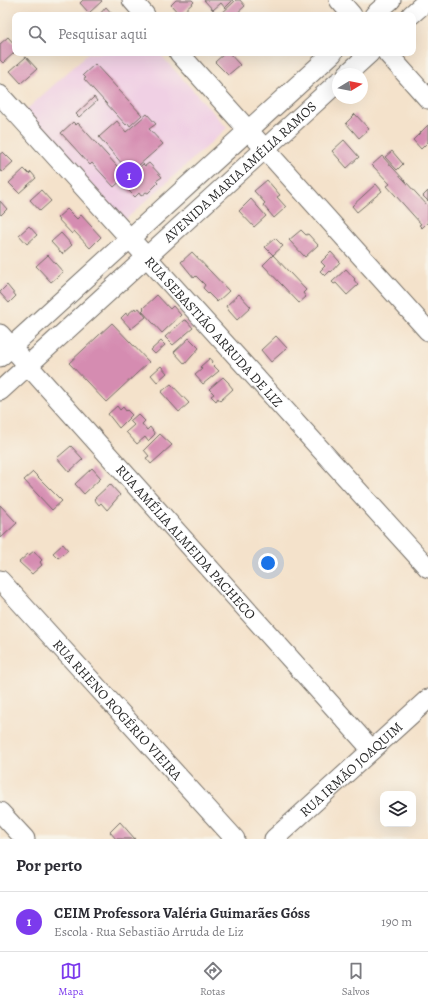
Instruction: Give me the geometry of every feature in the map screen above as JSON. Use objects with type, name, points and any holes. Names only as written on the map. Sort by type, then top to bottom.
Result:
[{"type":"street","points":[[132,0],[142,12]]},
{"type":"street","points":[[339,0],[349,12]]},
{"type":"street","points":[[377,12],[391,0]]},
{"type":"street","points":[[414,12],[428,0]]},
{"type":"street","points":[[182,56],[428,331]]},
{"type":"street","name":"AVENIDA MARIA AMÉLIA RAMOS","points":[[4,346],[130,238],[330,56]]},
{"type":"street","points":[[354,68],[367,56]]},
{"type":"street","points":[[390,56],[428,99]]},
{"type":"street","name":"AVENIDA MARIA AMÉLIA RAMOS","points":[[0,391],[332,88]]},
{"type":"street","name":"RUA SEBASTIÃO ARRUDA DE LIZ","points":[[0,95],[428,568]]},
{"type":"street","name":"RUA AMÉLIA ALMEIDA PACHECO","points":[[4,346],[28,366],[372,750]]},
{"type":"street","name":"RUA RHENO ROGÉRIO VIEIRA","points":[[0,580],[235,839]]},
{"type":"street","name":"RUA IRMÃO JOAQUIM","points":[[274,839],[428,699]]},
{"type":"street","points":[[0,812],[25,839]]},
{"type":"shaded area","points":[[86,56],[162,56],[227,128],[124,221],[25,111]]},
{"type":"building","points":[[83,0],[102,1],[90,12],[88,12],[80,3]]},
{"type":"building","points":[[176,0],[192,0],[194,2],[183,12],[177,12],[171,5]]},
{"type":"building","points":[[204,0],[233,0],[225,8],[221,3],[213,10]]},
{"type":"building","points":[[236,0],[240,0],[245,6],[238,12],[223,12]]},
{"type":"building","points":[[106,7],[110,12],[102,12]]},
{"type":"building","points":[[8,37],[12,42],[12,55],[3,63],[0,60],[0,44]]},
{"type":"building","points":[[222,56],[232,56],[240,65],[228,75],[215,62]]},
{"type":"building","points":[[26,57],[37,69],[21,83],[10,71]]},
{"type":"building","points":[[95,64],[142,115],[130,126],[128,123],[126,125],[84,79],[86,78],[83,75]]},
{"type":"building","points":[[94,97],[97,101],[79,117],[76,114]]},
{"type":"building","points":[[147,114],[156,124],[149,129],[163,144],[130,173],[99,137],[117,121],[126,132]]},
{"type":"building","points":[[355,114],[369,129],[359,138],[346,123]]},
{"type":"building","points":[[73,122],[76,125],[78,123],[126,176],[114,187],[92,163],[90,165],[61,133]]},
{"type":"building","points":[[428,125],[428,142],[421,149],[413,140]]},
{"type":"building","points":[[344,140],[359,157],[347,168],[332,151]]},
{"type":"building","points":[[392,151],[403,164],[397,170],[385,157]]},
{"type":"building","points":[[3,152],[13,162],[2,172],[0,170],[0,154]]},
{"type":"building","points":[[382,156],[428,206],[428,222],[422,228],[419,225],[421,224],[387,186],[390,184],[372,165]]},
{"type":"building","points":[[149,163],[162,177],[156,181],[158,183],[148,193],[146,192],[141,196],[139,193],[135,197],[125,187],[130,183],[127,180],[143,164],[145,166]]},
{"type":"building","points":[[24,169],[29,174],[31,172],[36,178],[19,193],[9,183]]},
{"type":"building","points":[[267,180],[280,195],[277,197],[286,207],[274,218],[263,205],[265,203],[254,191]]},
{"type":"building","points":[[376,184],[382,191],[357,212],[352,206]]},
{"type":"building","points":[[41,190],[51,201],[40,211],[30,200]]},
{"type":"building","points":[[428,191],[428,201],[423,196]]},
{"type":"building","points":[[251,199],[266,216],[254,227],[239,211]]},
{"type":"building","points":[[0,201],[7,209],[1,215],[0,214]]},
{"type":"building","points":[[67,209],[77,219],[81,215],[101,237],[90,248],[74,231],[72,234],[57,218]]},
{"type":"building","points":[[29,226],[37,235],[27,244],[19,235]]},
{"type":"building","points":[[301,230],[306,235],[308,234],[318,245],[305,257],[289,240]]},
{"type":"building","points":[[61,233],[72,245],[62,254],[51,242]]},
{"type":"building","points":[[275,238],[283,246],[273,255],[265,247]]},
{"type":"building","points":[[192,252],[229,291],[217,302],[203,288],[205,285],[196,276],[194,278],[181,262]]},
{"type":"building","points":[[331,252],[340,262],[325,276],[320,271],[325,266],[321,262]]},
{"type":"building","points":[[48,255],[63,272],[51,282],[36,266]]},
{"type":"building","points":[[273,255],[306,290],[303,293],[306,297],[299,303],[263,265]]},
{"type":"building","points":[[346,269],[358,285],[347,295],[336,283],[334,284],[332,282]]},
{"type":"building","points":[[7,285],[16,296],[9,303],[0,293]]},
{"type":"building","points":[[239,294],[251,307],[237,320],[226,306]]},
{"type":"building","points":[[157,295],[170,309],[173,306],[181,315],[162,333],[142,311],[144,309],[143,308]]},
{"type":"building","points":[[135,308],[136,310],[139,308],[146,317],[131,329],[121,318]]},
{"type":"building","points":[[184,320],[187,321],[193,328],[173,345],[165,337]]},
{"type":"building","points":[[112,323],[149,362],[106,402],[69,363]]},
{"type":"building","points":[[276,336],[287,348],[271,362],[261,350]]},
{"type":"building","points":[[189,338],[199,348],[185,364],[174,352]]},
{"type":"building","points":[[161,341],[165,345],[155,354],[151,350]]},
{"type":"building","points":[[210,358],[211,363],[219,371],[203,384],[195,375],[202,369],[200,367]]},
{"type":"building","points":[[161,366],[167,373],[157,382],[151,375]]},
{"type":"building","points":[[223,377],[233,389],[220,401],[218,398],[216,401],[211,396],[214,394],[209,389]]},
{"type":"building","points":[[171,384],[189,403],[179,412],[161,392]]},
{"type":"building","points":[[117,406],[120,410],[123,407],[132,415],[119,428],[108,414]]},
{"type":"building","points":[[138,414],[145,421],[142,424],[147,430],[150,427],[155,434],[148,441],[145,437],[137,444],[126,432],[134,425],[130,421]]},
{"type":"building","points":[[160,434],[172,445],[151,464],[146,458],[149,456],[144,450]]},
{"type":"building","points":[[71,446],[83,459],[69,472],[57,458]]},
{"type":"building","points":[[92,468],[101,478],[84,494],[75,484]]},
{"type":"building","points":[[33,472],[62,501],[52,510],[24,480]]},
{"type":"building","points":[[110,484],[120,495],[107,510],[101,503],[99,505],[94,499]]},
{"type":"building","points":[[0,505],[17,523],[1,538],[0,537]]},
{"type":"building","points":[[63,544],[68,550],[58,558],[53,553]]},
{"type":"building","points":[[34,551],[42,560],[40,562],[42,565],[32,574],[19,562]]},
{"type":"building","points":[[120,822],[135,839],[116,839],[110,832]]},
{"type":"place","name":"CEIM Professora Valéria Guimarães Góss","points":[[129,175]]}]
